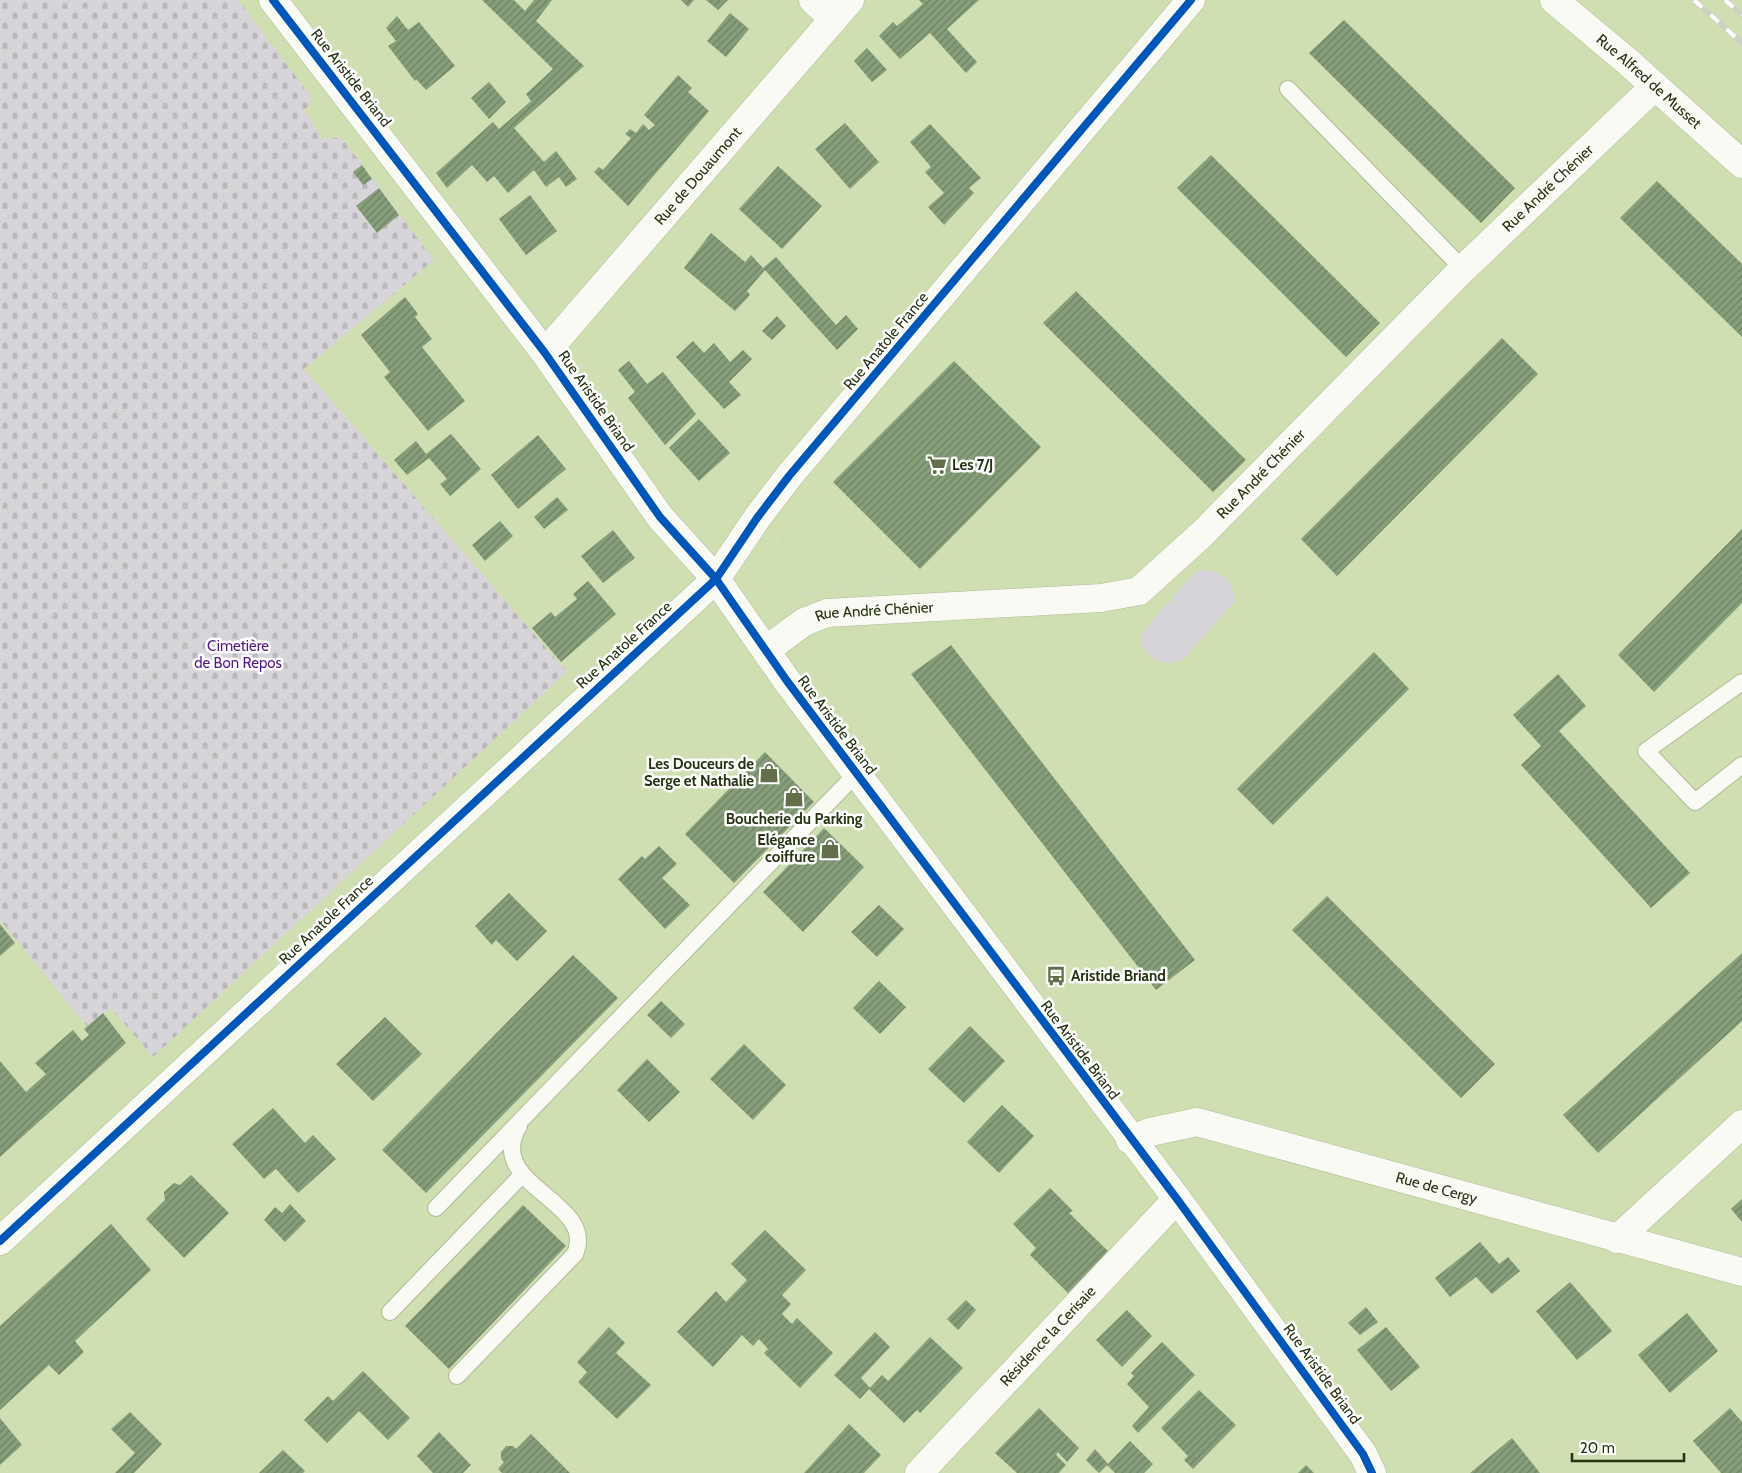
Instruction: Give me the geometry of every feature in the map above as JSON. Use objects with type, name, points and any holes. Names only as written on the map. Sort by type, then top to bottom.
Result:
[{"type":"street","name":"Rue Aristide Briand","points":[[273,0],[545,353],[660,517],[716,579],[856,774],[1177,1200],[1363,1454],[1372,1473]]},
{"type":"street","points":[[813,0],[842,9]]},
{"type":"street","name":"Rue Anatole France","points":[[0,1241],[716,579],[757,518],[790,476],[1191,0]]},
{"type":"street","name":"Rue Alfred de Musset","points":[[1554,0],[1655,86],[1742,164]]},
{"type":"street","name":"Rue de Douaumont","points":[[545,353],[842,9]]},
{"type":"street","name":"Rue André Chénier","points":[[766,650],[804,622],[827,613],[1101,598],[1139,592],[1202,534],[1463,269],[1655,86]]},
{"type":"street","name":"Rue de Cergy","points":[[1130,1140],[1150,1132],[1197,1122],[1742,1272]]},
{"type":"street","points":[[1618,1239],[1742,1124]]},
{"type":"street","name":"Résidence la Cerisaie","points":[[919,1473],[1177,1200]]},
{"type":"lane","points":[[1288,88],[1463,269]]},
{"type":"lane","points":[[1742,682],[1646,751],[1695,802],[1742,765]]},
{"type":"lane","points":[[436,1208],[856,774]]},
{"type":"lane","points":[[457,1376],[574,1254],[579,1245],[579,1235],[571,1218],[522,1175],[513,1152],[514,1140],[523,1120]]},
{"type":"lane","points":[[390,1312],[522,1175]]},
{"type":"path","points":[[0,58],[69,0]]},
{"type":"path","points":[[78,0],[294,261]]},
{"type":"path","points":[[0,517],[294,261],[328,236],[337,215],[351,195],[301,133],[204,0]]},
{"type":"path","points":[[0,222],[226,30]]},
{"type":"path","points":[[0,49],[5,54]]},
{"type":"path","points":[[0,391],[234,188],[301,133],[349,99]]},
{"type":"path","points":[[0,237],[79,322]]},
{"type":"path","points":[[91,312],[155,383]]},
{"type":"path","points":[[0,870],[109,995],[127,1001],[141,1000],[159,994],[534,672],[236,312]]},
{"type":"path","points":[[57,342],[120,414]]},
{"type":"path","points":[[139,396],[462,775]]},
{"type":"path","points":[[0,660],[213,483],[308,400]]},
{"type":"path","points":[[0,429],[118,562],[347,834]]},
{"type":"path","points":[[0,801],[378,484]]},
{"type":"path","points":[[817,494],[903,580],[872,586],[798,594],[782,537],[817,494]]},
{"type":"path","points":[[0,500],[305,870]]},
{"type":"path","points":[[34,909],[445,564]]},
{"type":"path","points":[[0,687],[215,945]]},
{"type":"path","points":[[1317,1346],[1332,1337],[1362,1293],[1374,1267],[1390,1204]]},
{"type":"green space","name":"Cimetière de Bon Repos","points":[[0,0],[238,0],[312,98],[305,111],[322,139],[341,137],[434,260],[304,369],[567,672],[153,1057],[111,1008],[87,1026],[0,920]]},
{"type":"green space","points":[[1206,570],[1218,573],[1226,580],[1232,589],[1235,601],[1183,660],[1164,663],[1154,659],[1141,645],[1142,633],[1196,571]]},
{"type":"building","points":[[482,0],[514,0],[525,11],[534,0],[552,0],[536,21],[584,66],[514,128],[544,162],[556,151],[577,179],[566,187],[559,177],[546,187],[534,170],[508,193],[494,176],[487,182],[472,165],[447,188],[436,173],[493,122],[499,129],[531,101],[526,94],[553,69]]},
{"type":"building","points":[[681,0],[694,0],[688,7]]},
{"type":"building","points":[[706,0],[728,0],[718,10]]},
{"type":"building","points":[[919,0],[979,0],[947,29],[977,62],[966,73],[930,33],[900,59],[879,36],[893,22],[897,26],[923,4]]},
{"type":"building","points":[[730,13],[749,29],[726,57],[707,41]]},
{"type":"building","points":[[397,16],[408,30],[419,22],[455,66],[426,90],[416,79],[415,81],[388,46],[396,41],[386,28]]},
{"type":"building","points":[[1344,20],[1515,188],[1481,223],[1309,53]]},
{"type":"building","points":[[867,48],[887,70],[872,82],[854,61]]},
{"type":"building","points":[[678,75],[692,88],[688,92],[709,111],[628,206],[594,172],[599,167],[603,170],[631,138],[625,134],[630,129],[636,133],[643,124],[649,130],[655,125],[644,115]]},
{"type":"building","points":[[489,82],[506,102],[489,119],[471,98]]},
{"type":"building","points":[[845,123],[879,162],[850,189],[815,149]]},
{"type":"building","points":[[930,124],[981,178],[969,188],[974,193],[944,225],[928,207],[944,193],[925,172],[931,167],[910,142]]},
{"type":"building","points":[[1211,155],[1380,323],[1346,357],[1177,188]]},
{"type":"building","points":[[362,165],[372,179],[363,185],[353,172]]},
{"type":"building","points":[[778,166],[822,206],[782,249],[739,209]]},
{"type":"building","points":[[1657,181],[1742,264],[1742,337],[1620,218]]},
{"type":"building","points":[[379,188],[399,215],[377,233],[356,206]]},
{"type":"building","points":[[530,195],[557,231],[526,255],[499,219]]},
{"type":"building","points":[[711,233],[745,262],[751,255],[763,268],[776,257],[836,325],[846,315],[858,329],[837,350],[765,270],[747,291],[750,295],[735,311],[684,268]]},
{"type":"building","points":[[1076,291],[1246,460],[1213,492],[1043,323]]},
{"type":"building","points":[[405,297],[418,314],[415,317],[432,339],[422,347],[465,401],[428,431],[384,377],[390,372],[361,335]]},
{"type":"building","points":[[777,316],[786,326],[772,340],[762,331]]},
{"type":"building","points":[[1502,338],[1538,374],[1337,576],[1301,539]]},
{"type":"building","points":[[693,341],[704,353],[714,343],[730,362],[743,350],[752,359],[729,382],[741,395],[724,409],[676,357]]},
{"type":"building","points":[[629,361],[647,384],[663,372],[696,414],[665,445],[628,398],[635,392],[618,370]]},
{"type":"building","name":"Les 7/J","points":[[954,361],[1041,447],[920,569],[833,482]]},
{"type":"building","points":[[699,419],[730,453],[699,481],[669,448]]},
{"type":"building","points":[[451,434],[481,469],[450,496],[440,484],[447,479],[429,458],[407,475],[394,460],[416,441],[426,454]]},
{"type":"building","points":[[538,435],[566,469],[518,509],[491,475]]},
{"type":"building","points":[[557,497],[568,510],[544,529],[534,517]]},
{"type":"building","points":[[500,521],[513,536],[485,561],[472,545]]},
{"type":"building","points":[[1742,529],[1742,603],[1654,692],[1618,655]]},
{"type":"building","points":[[613,530],[635,558],[603,583],[581,556]]},
{"type":"building","points":[[588,581],[616,614],[561,662],[532,628],[551,612],[555,617],[577,599],[573,594]]},
{"type":"building","points":[[951,645],[1195,960],[1156,990],[911,674]]},
{"type":"building","points":[[1374,652],[1409,689],[1273,825],[1237,789]]},
{"type":"building","points":[[1558,674],[1586,706],[1559,731],[1690,873],[1651,908],[1521,765],[1541,746],[1513,715]]},
{"type":"building","points":[[765,752],[814,802],[734,883],[685,834]]},
{"type":"building","points":[[824,828],[864,867],[803,932],[763,892]]},
{"type":"building","points":[[659,846],[677,864],[662,878],[690,905],[665,929],[618,879],[642,856],[645,859]]},
{"type":"building","points":[[509,893],[547,931],[517,961],[496,940],[492,945],[475,926]]},
{"type":"building","points":[[1327,896],[1495,1064],[1461,1098],[1292,930]]},
{"type":"building","points":[[879,905],[904,929],[877,957],[851,932]]},
{"type":"building","points":[[0,924],[15,943],[0,956]]},
{"type":"building","points":[[1742,953],[1742,1021],[1598,1153],[1563,1115]]},
{"type":"building","points":[[573,955],[618,998],[426,1193],[382,1150]]},
{"type":"building","points":[[879,981],[906,1007],[880,1034],[853,1008]]},
{"type":"building","points":[[661,1001],[685,1024],[671,1038],[647,1015]]},
{"type":"building","points":[[103,1013],[126,1043],[0,1157],[0,1061],[26,1092],[46,1074],[35,1063],[73,1030],[82,1041],[89,1035],[84,1029]]},
{"type":"building","points":[[385,1017],[422,1054],[373,1101],[336,1064]]},
{"type":"building","points":[[970,1026],[1005,1061],[964,1103],[928,1069]]},
{"type":"building","points":[[744,1044],[786,1085],[753,1120],[710,1079]]},
{"type":"building","points":[[647,1059],[680,1092],[649,1122],[617,1090]]},
{"type":"building","points":[[1002,1105],[1034,1136],[999,1173],[967,1142]]},
{"type":"building","points":[[273,1108],[305,1143],[313,1135],[336,1159],[298,1193],[276,1169],[264,1179],[232,1144]]},
{"type":"building","points":[[191,1175],[229,1213],[184,1258],[146,1219],[165,1200],[164,1192],[174,1183],[180,1185]]},
{"type":"building","points":[[1050,1188],[1073,1211],[1069,1213],[1108,1251],[1068,1293],[1030,1255],[1036,1248],[1013,1224]]},
{"type":"building","points":[[1742,1199],[1742,1222],[1731,1209]]},
{"type":"building","points":[[290,1204],[306,1221],[285,1242],[264,1220],[275,1207],[282,1213]]},
{"type":"building","points":[[523,1205],[566,1246],[449,1369],[405,1326]]},
{"type":"building","points":[[111,1224],[151,1270],[75,1341],[84,1352],[59,1375],[49,1365],[0,1410],[0,1326]]},
{"type":"building","points":[[765,1230],[806,1270],[782,1295],[791,1304],[782,1314],[792,1324],[797,1318],[833,1353],[800,1388],[764,1353],[768,1349],[759,1339],[753,1346],[742,1335],[713,1367],[677,1332],[716,1291],[726,1302],[747,1280],[731,1264]]},
{"type":"building","points":[[1480,1242],[1499,1264],[1508,1257],[1520,1271],[1492,1294],[1476,1277],[1450,1297],[1435,1278]]},
{"type":"building","points":[[1570,1282],[1612,1331],[1577,1360],[1536,1311]]},
{"type":"building","points":[[966,1300],[976,1310],[958,1330],[947,1319]]},
{"type":"building","points":[[1366,1307],[1378,1322],[1360,1335],[1348,1323]]},
{"type":"building","points":[[1127,1310],[1152,1336],[1122,1367],[1096,1340]]},
{"type":"building","points":[[1687,1313],[1718,1351],[1670,1393],[1638,1355]]},
{"type":"building","points":[[609,1327],[625,1343],[616,1353],[651,1385],[617,1419],[578,1382],[587,1372],[577,1362]]},
{"type":"building","points":[[1386,1327],[1420,1367],[1391,1391],[1357,1350]]},
{"type":"building","points":[[875,1332],[890,1347],[861,1378],[870,1388],[882,1375],[888,1381],[930,1337],[963,1368],[920,1413],[917,1410],[904,1423],[869,1389],[860,1399],[834,1375]]},
{"type":"building","points":[[1162,1342],[1195,1375],[1138,1433],[1132,1426],[1149,1407],[1127,1384],[1134,1376],[1131,1373]]},
{"type":"building","points":[[363,1371],[410,1418],[388,1440],[359,1411],[327,1443],[304,1420],[328,1396],[333,1401]]},
{"type":"building","points":[[1199,1390],[1236,1425],[1193,1469],[1184,1460],[1188,1456],[1161,1428]]},
{"type":"building","points":[[1039,1408],[1079,1448],[1067,1462],[1058,1452],[1056,1455],[1066,1465],[1059,1473],[1017,1473],[995,1453]]},
{"type":"building","points":[[1730,1408],[1742,1422],[1742,1473],[1721,1473],[1693,1441]]},
{"type":"building","points":[[130,1412],[162,1444],[134,1473],[115,1473],[135,1453],[111,1429]]},
{"type":"building","points":[[0,1418],[22,1445],[0,1465]]},
{"type":"building","points":[[849,1424],[881,1455],[864,1473],[804,1473]]},
{"type":"building","points":[[439,1432],[471,1465],[463,1473],[433,1473],[417,1456]]},
{"type":"building","points":[[531,1434],[570,1473],[502,1473],[498,1469],[504,1462],[501,1459],[501,1452],[506,1446],[513,1446],[516,1449]]},
{"type":"building","points":[[1512,1438],[1540,1473],[1470,1473]]},
{"type":"building","points":[[1130,1441],[1153,1464],[1144,1473],[1115,1473],[1107,1465],[1099,1473],[1086,1460],[1095,1449],[1108,1464]]},
{"type":"building","points":[[283,1450],[305,1471],[303,1473],[259,1473]]},
{"type":"building","points":[[1306,1465],[1314,1473],[1298,1473]]},
{"type":"railway","points":[[1694,0],[1742,43]]},
{"type":"railway","points":[[1725,0],[1742,15]]},
{"type":"cycle path","points":[[273,0],[545,353],[660,517],[716,579],[787,681],[1177,1199],[1363,1454],[1372,1473]]},
{"type":"cycle path","points":[[0,1241],[716,579],[757,518],[789,476],[1191,0]]},
{"type":"place","name":"Les 7/J","points":[[937,465]]},
{"type":"place","name":"Les Douceurs de Serge et Nathalie","points":[[769,773]]},
{"type":"place","name":"Boucherie du Parking","points":[[794,797]]},
{"type":"place","name":"Elégance coiffure","points":[[830,849]]},
{"type":"place","name":"Aristide Briand","points":[[1056,976]]}]
